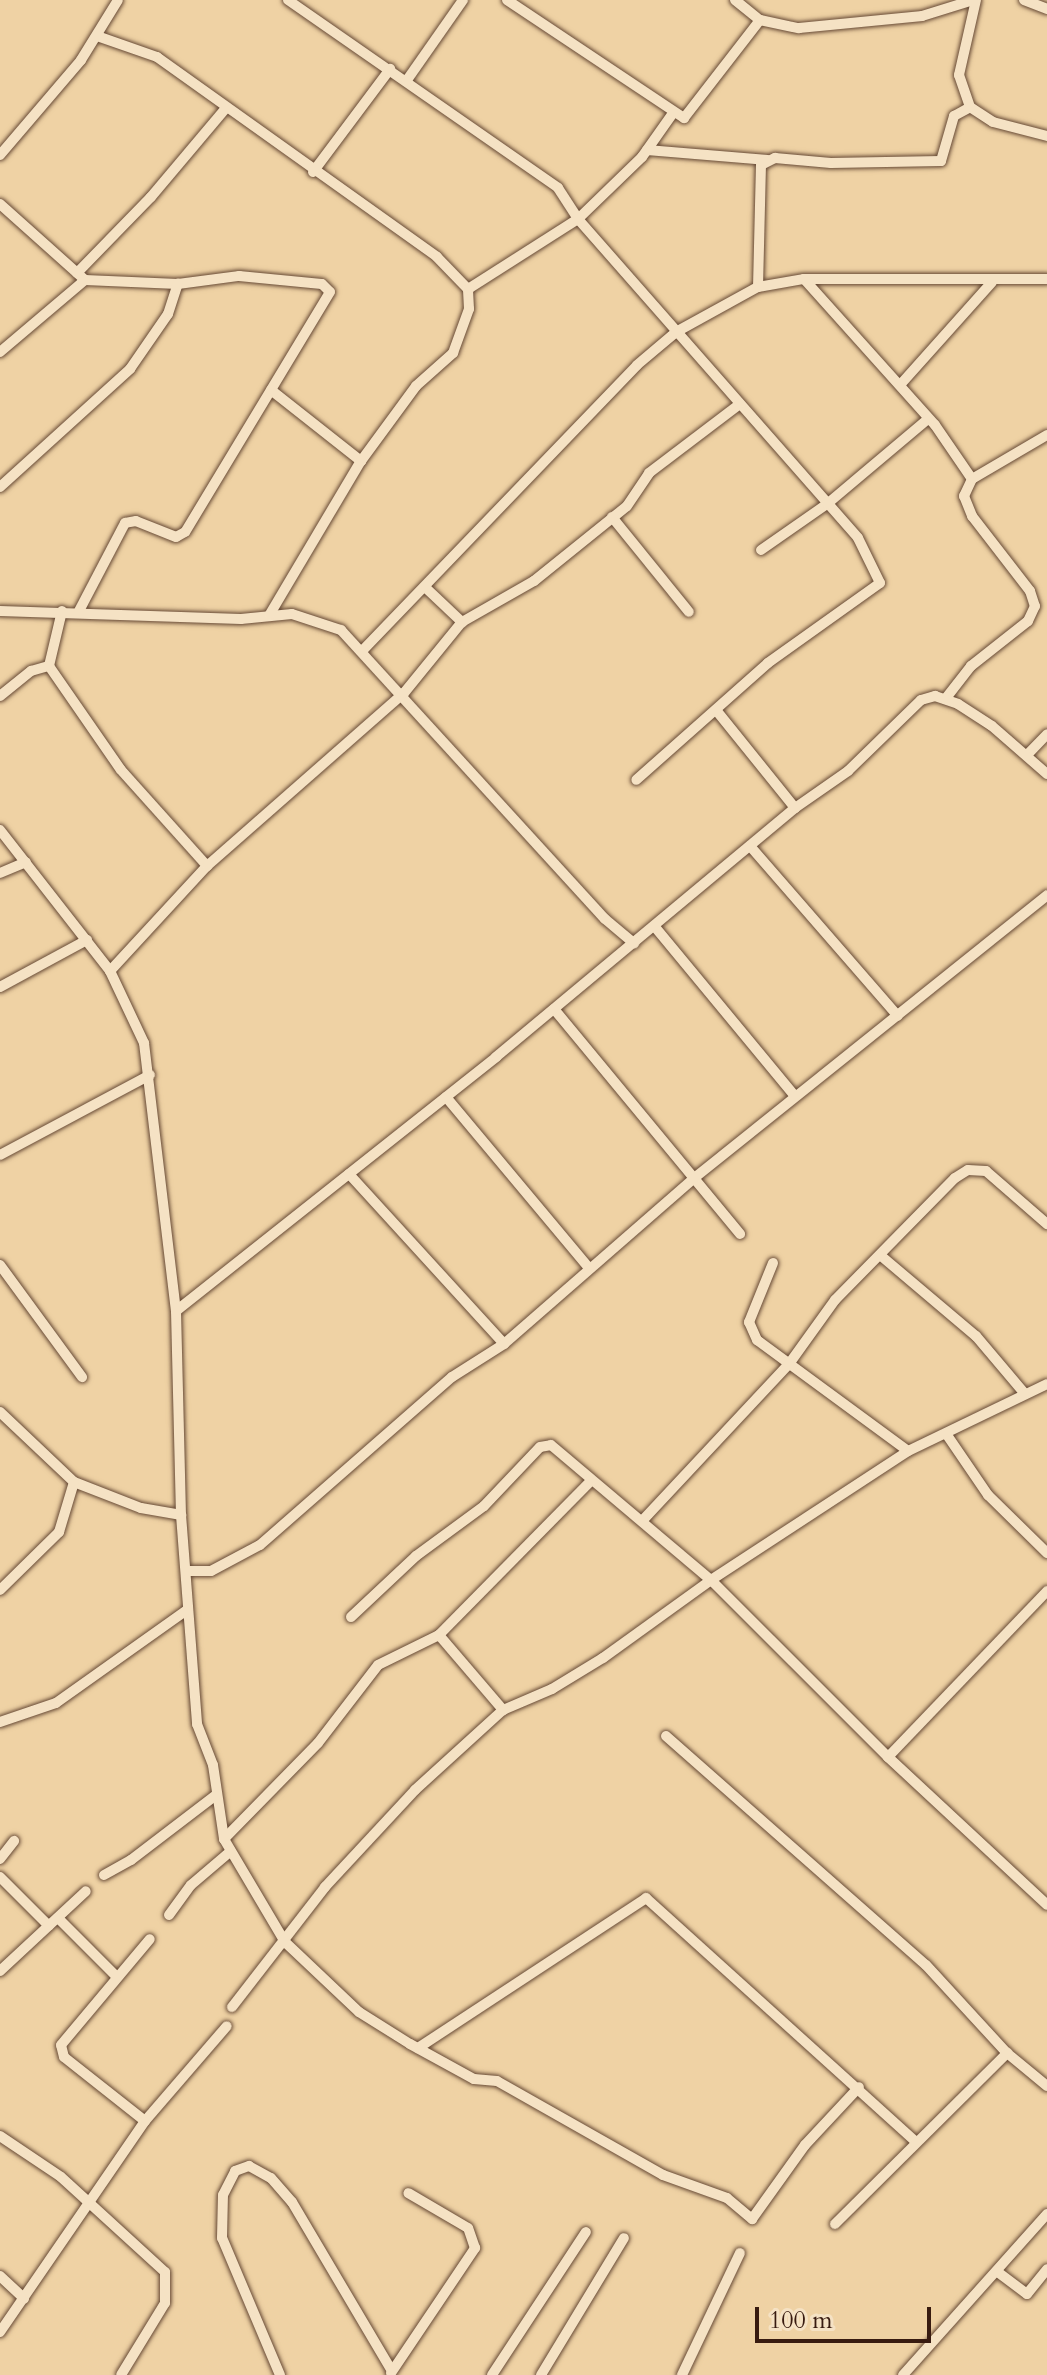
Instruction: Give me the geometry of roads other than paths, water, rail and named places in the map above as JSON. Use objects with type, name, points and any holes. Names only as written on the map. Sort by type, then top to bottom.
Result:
[{"type":"street","points":[[0,155],[97,36],[118,0]]},
{"type":"street","points":[[407,80],[463,0]]},
{"type":"street","points":[[507,0],[673,113],[687,117],[760,20]]},
{"type":"street","points":[[735,0],[760,20],[812,28],[922,16],[971,0],[959,66],[970,107],[993,122],[1047,136]]},
{"type":"street","points":[[1024,0],[1047,9]]},
{"type":"street","points":[[290,1],[558,188],[578,219],[858,538],[880,583],[768,663],[636,780]]},
{"type":"street","points":[[97,36],[157,57],[313,172],[437,257],[468,289],[469,309],[453,353],[416,386],[361,461],[270,614]]},
{"type":"street","points":[[313,172],[390,69]]},
{"type":"street","points":[[647,150],[768,160],[941,161],[954,116],[970,107]]},
{"type":"street","points":[[0,352],[81,276],[225,109]]},
{"type":"street","points":[[468,289],[578,219],[647,150],[673,113]]},
{"type":"street","points":[[758,287],[757,185],[768,160]]},
{"type":"street","points":[[0,204],[81,276],[178,284],[239,276],[322,284],[330,292],[185,532],[176,537],[136,521],[125,523],[79,611]]},
{"type":"street","points":[[804,279],[900,385],[972,479]]},
{"type":"street","points":[[363,650],[426,588],[634,368],[676,332],[758,287],[804,279],[992,282],[1047,279]]},
{"type":"street","points":[[900,385],[992,282]]},
{"type":"street","points":[[0,487],[130,369],[168,314],[178,284]]},
{"type":"street","points":[[271,390],[361,461]]},
{"type":"street","points":[[110,971],[207,866],[404,693],[462,622],[534,581],[612,517],[649,473],[740,404]]},
{"type":"street","points":[[761,550],[827,504],[928,419]]},
{"type":"street","points":[[946,698],[971,666],[1028,621],[1035,606],[1030,591],[968,508],[964,496],[972,479],[1047,435]]},
{"type":"street","points":[[612,517],[689,612]]},
{"type":"street","points":[[426,588],[462,622]]},
{"type":"street","points":[[0,611],[79,611],[225,619],[270,614],[323,621],[363,650],[605,919],[634,943]]},
{"type":"street","points":[[62,611],[49,666],[121,770],[207,866]]},
{"type":"street","points":[[0,696],[31,671],[49,666]]},
{"type":"street","points":[[176,1311],[446,1097],[795,808],[848,771],[912,706],[935,696],[946,698],[992,726],[1047,774]]},
{"type":"street","points":[[716,710],[795,808]]},
{"type":"street","points":[[1027,755],[1047,734]]},
{"type":"street","points":[[0,830],[110,971],[144,1043],[176,1311],[181,1515],[197,1724],[213,1765],[224,1839],[285,1942],[359,2012],[418,2048],[474,2079],[497,2081],[663,2175],[727,2198],[752,2219],[805,2145],[859,2087]]},
{"type":"street","points":[[750,846],[898,1016]]},
{"type":"street","points":[[0,873],[26,862]]},
{"type":"street","points":[[187,1571],[211,1571],[260,1545],[452,1377],[504,1344],[588,1267],[693,1179],[1047,895]]},
{"type":"street","points":[[655,927],[795,1096]]},
{"type":"street","points":[[0,987],[87,940]]},
{"type":"street","points":[[554,1009],[740,1234]]},
{"type":"street","points":[[0,1155],[150,1075]]},
{"type":"street","points":[[446,1097],[588,1267]]},
{"type":"street","points":[[642,1521],[789,1364],[835,1300],[936,1195],[968,1170],[986,1171],[1047,1224]]},
{"type":"street","points":[[349,1174],[504,1344]]},
{"type":"street","points":[[880,1255],[976,1336],[1025,1394]]},
{"type":"street","points":[[773,1263],[749,1322],[757,1340],[908,1451]]},
{"type":"street","points":[[0,1265],[82,1377]]},
{"type":"street","points":[[232,2007],[325,1887],[415,1790],[503,1710],[552,1689],[603,1658],[711,1580],[908,1451],[947,1435],[1047,1384]]},
{"type":"street","points":[[0,1412],[74,1482],[141,1508],[181,1515]]},
{"type":"street","points":[[947,1435],[988,1495],[1047,1553]]},
{"type":"street","points":[[351,1617],[416,1556],[484,1506],[540,1447],[551,1445],[590,1482],[642,1521],[711,1580],[888,1757],[1047,1905]]},
{"type":"street","points":[[0,1590],[59,1532],[74,1482]]},
{"type":"street","points":[[224,1839],[318,1743],[378,1665],[439,1635],[590,1482]]},
{"type":"street","points":[[888,1757],[1047,1591]]},
{"type":"street","points":[[0,1722],[56,1703],[187,1610]]},
{"type":"street","points":[[439,1635],[503,1710]]},
{"type":"street","points":[[666,1736],[926,1965],[1007,2053],[1047,2086]]},
{"type":"street","points":[[104,1875],[216,1795]]},
{"type":"street","points":[[0,1859],[14,1841]]},
{"type":"street","points":[[169,1915],[191,1885],[231,1851]]},
{"type":"street","points":[[0,1877],[49,1926]]},
{"type":"street","points":[[0,1971],[86,1891]]},
{"type":"street","points":[[418,2048],[646,1898],[859,2087],[916,2142]]},
{"type":"street","points":[[58,1918],[117,1977]]},
{"type":"street","points":[[145,2121],[64,2057],[61,2045],[150,1939]]},
{"type":"street","points":[[0,2332],[92,2204],[145,2121],[227,2026]]},
{"type":"street","points":[[835,2224],[1007,2053]]},
{"type":"street","points":[[0,2136],[92,2204],[156,2260],[168,2286],[165,2303],[124,2373]]},
{"type":"street","points":[[277,2374],[222,2238],[223,2195],[235,2171],[249,2166],[271,2178],[292,2202],[391,2373],[475,2248],[468,2228],[408,2193]]},
{"type":"street","points":[[903,2375],[999,2273],[1047,2214]]},
{"type":"street","points":[[492,2375],[586,2232]]},
{"type":"street","points":[[541,2375],[624,2238]]},
{"type":"street","points":[[682,2375],[740,2253]]},
{"type":"street","points":[[999,2273],[1027,2294],[1047,2269]]},
{"type":"street","points":[[0,2276],[24,2298]]}]
